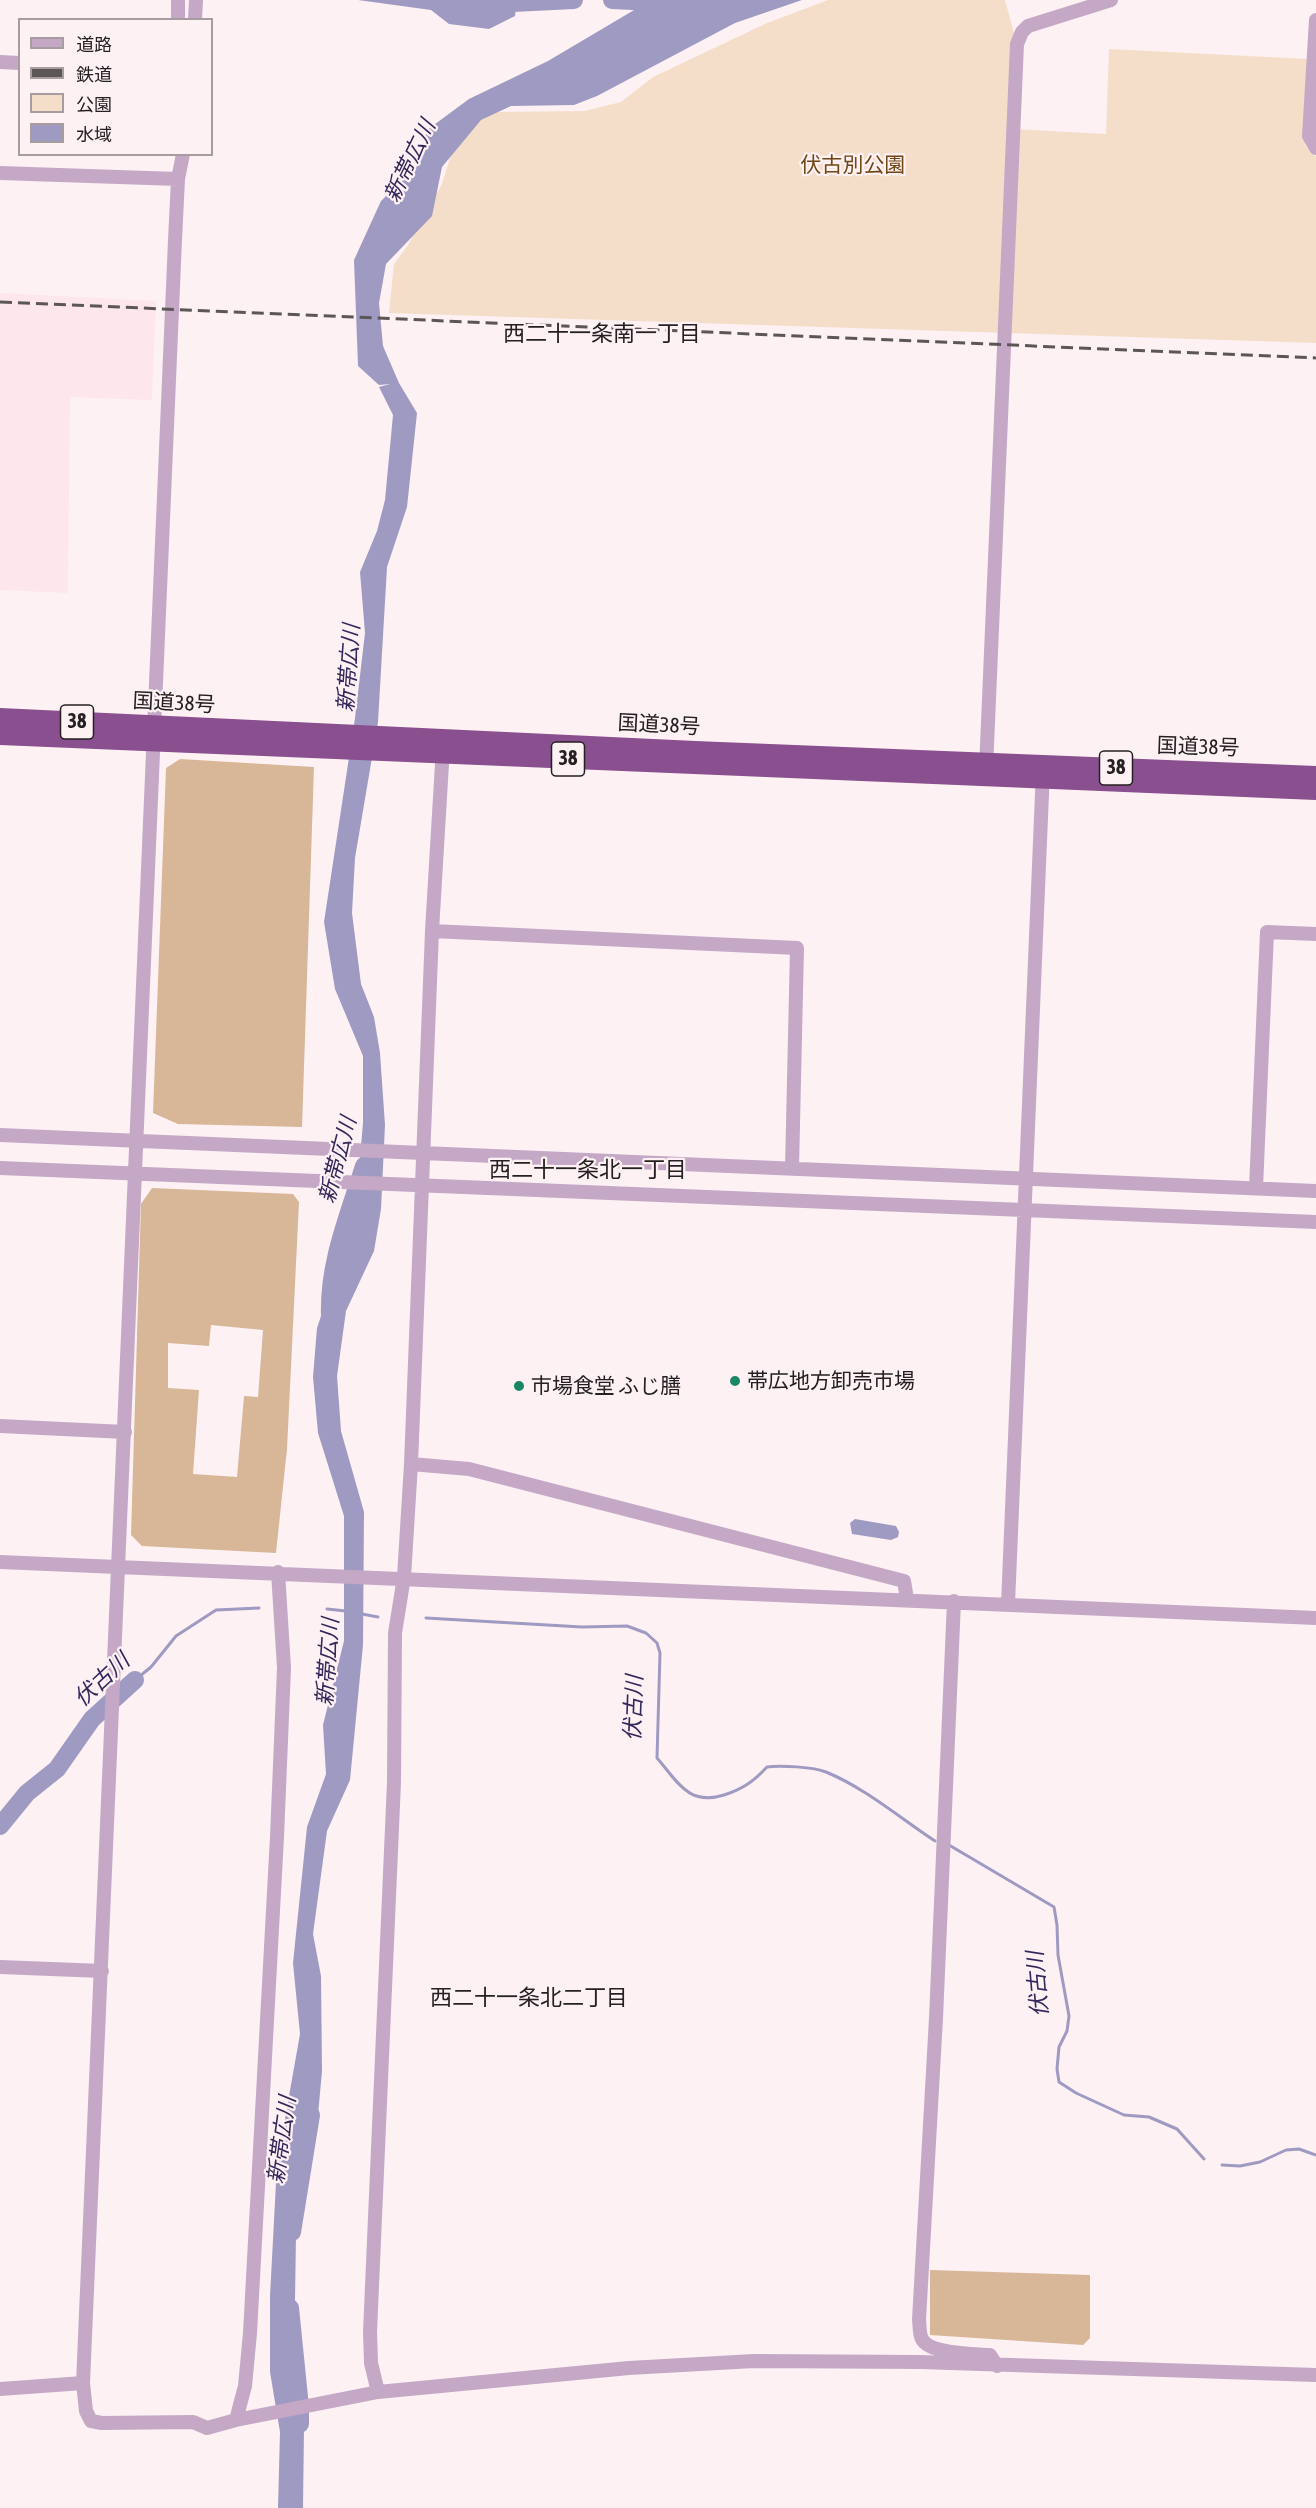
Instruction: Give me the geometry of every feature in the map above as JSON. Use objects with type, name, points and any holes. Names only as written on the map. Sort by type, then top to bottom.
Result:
[{"type":"highway","name":"国道38号","points":[[0,718],[154,734]]},
{"type":"highway","name":"国道38号","points":[[0,735],[154,734],[986,770],[1316,776]]},
{"type":"highway","name":"国道38号","points":[[1043,772],[1316,790]]},
{"type":"street","points":[[178,0],[178,18]]},
{"type":"street","points":[[195,18],[196,0]]},
{"type":"street","points":[[986,770],[1017,44],[1022,32],[1028,26],[1111,0]]},
{"type":"street","points":[[1316,20],[1310,136],[1316,148]]},
{"type":"street","points":[[0,62],[18,63]]},
{"type":"street","points":[[174,156],[178,179]]},
{"type":"street","points":[[183,156],[178,179],[83,2383],[86,2411],[91,2421],[102,2423],[193,2422],[207,2428],[236,2420],[378,2392],[629,2367],[754,2361],[920,2362],[1316,2376]]},
{"type":"street","points":[[0,173],[178,179]]},
{"type":"street","points":[[378,2392],[371,2363],[370,2308],[394,1782],[395,1633],[404,1577],[411,1464],[432,931],[433,746]]},
{"type":"street","points":[[1008,1604],[1043,772]]},
{"type":"street","points":[[432,931],[797,948],[792,1168]]},
{"type":"street","points":[[1256,1188],[1267,932],[1316,934]]},
{"type":"street","points":[[0,1135],[1316,1191]]},
{"type":"street","points":[[0,1168],[1316,1222]]},
{"type":"street","points":[[0,1426],[125,1431]]},
{"type":"street","points":[[411,1464],[469,1469],[904,1581],[908,1599]]},
{"type":"street","points":[[0,1562],[404,1577],[1316,1617]]},
{"type":"street","points":[[236,2420],[245,2386],[250,2333],[277,1837],[284,1668],[278,1572]]},
{"type":"street","points":[[954,1601],[936,2018],[919,2320],[921,2338],[925,2344],[936,2349],[990,2355],[997,2366]]},
{"type":"street","points":[[0,1967],[102,1971]]},
{"type":"street","points":[[0,2389],[83,2383]]},
{"type":"shaded area","points":[[0,293],[156,301],[152,400],[70,397],[68,593],[0,590]]},
{"type":"shaded area","points":[[180,759],[314,767],[302,1127],[178,1124],[153,1113],[166,768]]},
{"type":"shaded area","points":[[152,1188],[293,1194],[299,1202],[287,1449],[276,1553],[142,1546],[131,1535],[141,1204]],"holes":[[[211,1325],[263,1330],[258,1397],[244,1396],[237,1477],[193,1474],[199,1390],[168,1388],[168,1343],[209,1346]]]},
{"type":"shaded area","points":[[930,2270],[1090,2275],[1090,2338],[1083,2345],[930,2335]]},
{"type":"green space","name":"伏古別公園","points":[[828,0],[1005,0],[1017,44],[1013,129],[1106,134],[1109,49],[1308,59],[1305,145],[1316,157],[1316,343],[389,313],[394,264],[408,245],[442,184],[464,126],[495,112],[585,111],[621,102],[653,77],[767,23]]},
{"type":"water","points":[[358,0],[517,0],[515,16],[489,29],[449,24],[431,10]]},
{"type":"water","points":[[651,0],[802,0],[735,23],[597,96],[574,105],[511,106],[481,120],[442,167],[432,216],[386,264],[379,303],[383,346],[399,383],[417,413],[407,507],[387,567],[378,722],[355,858],[352,913],[361,984],[374,1017],[380,1053],[385,1125],[381,1209],[374,1251],[346,1311],[337,1376],[341,1431],[364,1512],[363,1645],[350,1780],[327,1831],[313,1934],[321,1976],[322,2071],[318,2115],[297,2168],[295,2300],[290,2363],[304,2427],[303,2508],[278,2508],[280,2432],[270,2372],[270,2296],[277,2164],[300,2034],[293,1963],[307,1827],[326,1774],[323,1725],[344,1641],[344,1516],[318,1433],[313,1377],[317,1328],[355,1215],[363,1123],[363,1056],[335,989],[324,922],[355,718],[365,633],[360,572],[377,531],[385,500],[393,415],[379,387],[390,384],[379,385],[358,366],[354,260],[381,201],[418,165],[427,130],[469,99],[548,61]]},
{"type":"water","points":[[855,1519],[896,1526],[899,1532],[898,1537],[891,1540],[852,1534],[850,1523]]},
{"type":"waterway","points":[[492,4],[574,0]]},
{"type":"waterway","points":[[612,0],[654,2],[672,9]]},
{"type":"waterway","name":"新帯広川","points":[[330,1316],[330,1296],[336,1258],[364,1166]]},
{"type":"waterway","name":"伏古川","points":[[135,1680],[151,1667],[176,1636],[216,1610],[259,1608]]},
{"type":"waterway","name":"伏古川","points":[[327,1609],[346,1611]]},
{"type":"waterway","name":"伏古川","points":[[362,1614],[378,1617]]},
{"type":"waterway","name":"伏古川","points":[[426,1618],[582,1627],[627,1626],[646,1633],[657,1643],[660,1653],[657,1758],[685,1790],[701,1797],[712,1798],[743,1787],[767,1767],[788,1766],[814,1769],[826,1772],[855,1786],[935,1841]]},
{"type":"waterway","name":"伏古川","points":[[0,1826],[27,1793],[57,1769],[92,1719],[135,1680]]},
{"type":"waterway","name":"伏古川","points":[[949,1845],[1054,1907],[1058,1955],[1069,2016],[1067,2031],[1059,2047],[1057,2069],[1059,2082],[1076,2093],[1124,2115],[1149,2117],[1177,2129],[1204,2159]]},
{"type":"waterway","name":"新帯広川","points":[[292,2232],[311,2115]]},
{"type":"waterway","name":"伏古川","points":[[1222,2165],[1240,2166],[1260,2162],[1286,2150],[1299,2149],[1316,2155]]},
{"type":"waterway","name":"新帯広川","points":[[290,2308],[300,2424]]},
{"type":"railway","points":[[0,302],[1316,358]]},
{"type":"place","name":"帯広地方卸売市場","points":[[735,1381]]},
{"type":"place","name":"市場食堂 ふじ膳","points":[[519,1386]]},
{"type":"district","name":"西二十一条南一丁目","points":[[602,334]]},
{"type":"district","name":"西二十一条北一丁目","points":[[588,1170]]},
{"type":"district","name":"西二十一条北二丁目","points":[[529,1998]]}]
